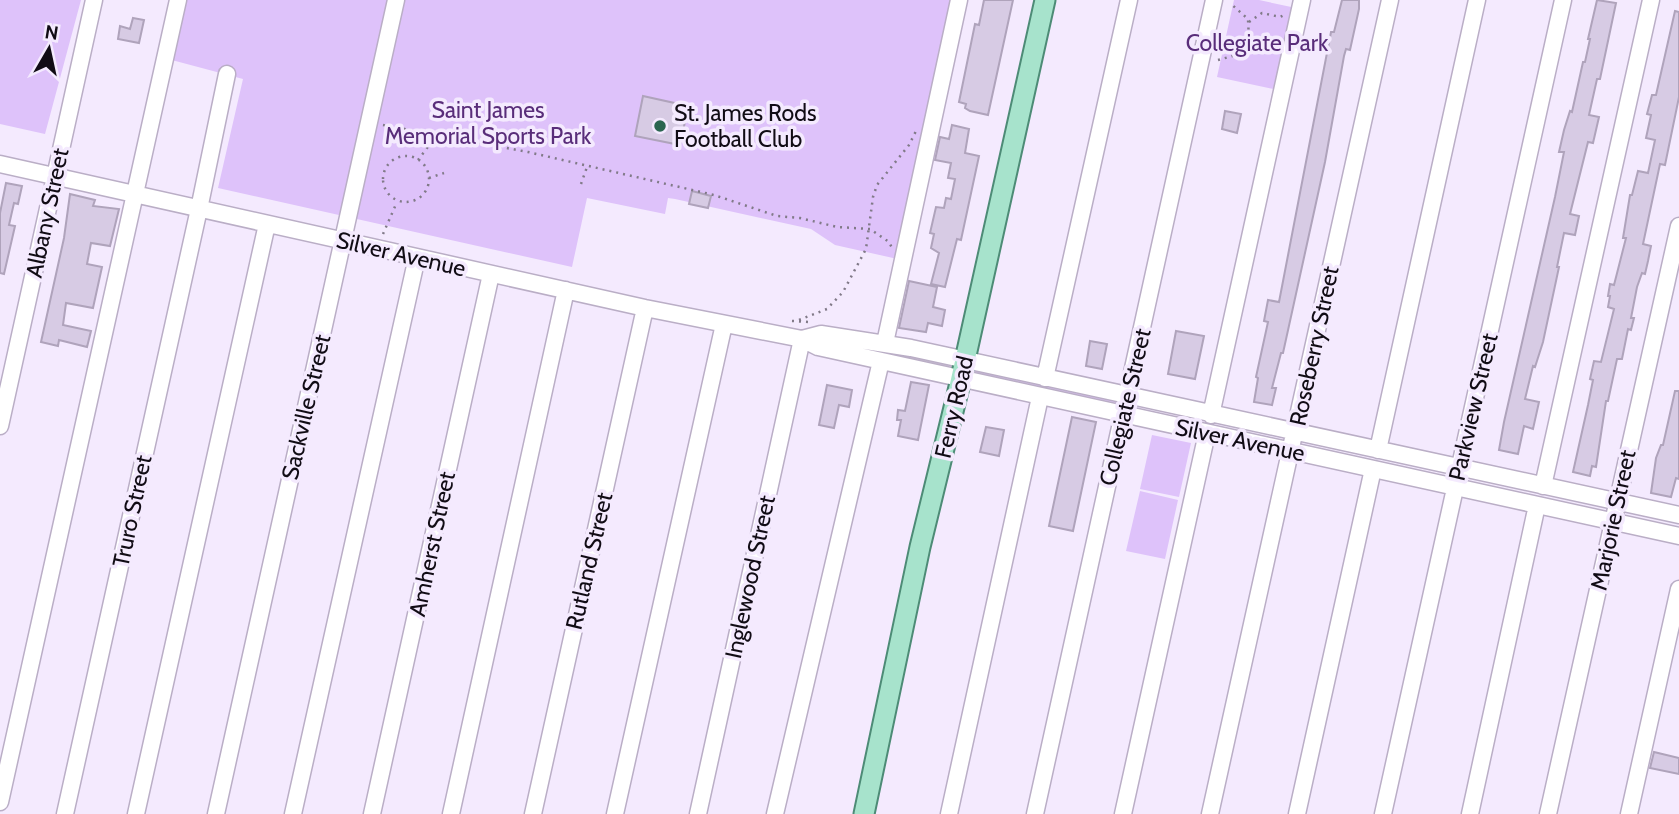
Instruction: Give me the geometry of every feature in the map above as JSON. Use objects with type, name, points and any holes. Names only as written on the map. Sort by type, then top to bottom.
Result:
[{"type":"main road","name":"Ferry Road","points":[[864,814],[920,547],[965,360],[1045,0]]},
{"type":"street","name":"Albany Street","points":[[0,426],[93,0]]},
{"type":"street","points":[[0,802],[178,0]]},
{"type":"street","name":"Sackville Street","points":[[216,814],[396,0]]},
{"type":"street","points":[[885,343],[959,0]]},
{"type":"street","points":[[1045,378],[1129,0]]},
{"type":"street","name":"Roseberry Street","points":[[1210,814],[1390,0]]},
{"type":"street","points":[[1378,450],[1477,0]]},
{"type":"street","name":"Parkview Street","points":[[1383,814],[1563,0]]},
{"type":"street","points":[[1543,486],[1651,0]]},
{"type":"street","name":"Collegiate Street","points":[[1035,814],[1127,396],[1222,1]]},
{"type":"street","points":[[1210,415],[1301,3]]},
{"type":"street","name":"Truro Street","points":[[65,814],[200,209],[227,74]]},
{"type":"street","name":"Silver Avenue","points":[[0,164],[645,308],[802,339],[818,347],[960,380],[1679,536]]},
{"type":"street","points":[[136,814],[267,224]]},
{"type":"street","name":"Marjorie Street","points":[[1548,814],[1679,226]]},
{"type":"street","points":[[293,814],[416,257]]},
{"type":"street","name":"Amherst Street","points":[[372,814],[491,274]]},
{"type":"street","points":[[451,814],[566,290]]},
{"type":"street","name":"Rutland Street","points":[[533,814],[645,308]]},
{"type":"street","points":[[615,814],[724,324]]},
{"type":"street","name":"Silver Avenue","points":[[802,339],[821,334],[885,343],[1679,515]]},
{"type":"street","name":"Inglewood Street","points":[[698,814],[802,339]]},
{"type":"street","points":[[775,814],[881,361]]},
{"type":"street","points":[[949,814],[1040,397]]},
{"type":"street","points":[[1123,814],[1206,433]]},
{"type":"street","points":[[1297,814],[1373,469]]},
{"type":"street","points":[[1470,814],[1537,505]]},
{"type":"street","points":[[1629,814],[1679,589]]},
{"type":"path","points":[[1218,60],[1236,55],[1249,40],[1249,22],[1241,11],[1222,1]]},
{"type":"path","points":[[1249,22],[1262,13],[1280,17],[1301,3]]},
{"type":"path","points":[[369,122],[528,152],[728,198],[778,216],[837,227],[870,229],[889,242],[900,269]]},
{"type":"path","points":[[793,321],[827,309],[839,299],[863,257],[877,186],[909,145],[918,124]]},
{"type":"path","points":[[418,160],[437,135]]},
{"type":"path","points":[[403,156],[418,160],[427,169],[427,190],[422,196],[408,202],[398,201],[383,185],[385,169],[403,156]]},
{"type":"path","points":[[581,184],[587,167]]},
{"type":"path","points":[[429,178],[444,173]]},
{"type":"path","points":[[382,237],[398,201]]},
{"type":"green space","points":[[0,0],[81,0],[45,134],[0,124]]},
{"type":"green space","name":"Saint James Memorial Sports Park","points":[[182,0],[959,0],[902,260],[835,245],[811,229],[675,199],[668,198],[665,214],[587,198],[572,267],[218,188],[243,79],[168,59]]},
{"type":"green space","name":"Collegiate Park","points":[[1234,0],[1259,0],[1296,8],[1278,90],[1217,77]]},
{"type":"green space","points":[[965,360],[1127,396],[1123,415],[960,380]]},
{"type":"green space","points":[[1152,435],[1191,443],[1179,497],[1140,489]]},
{"type":"green space","points":[[1140,491],[1178,500],[1165,559],[1126,551]]},
{"type":"building","points":[[984,0],[1013,0],[988,115],[970,111],[965,108],[966,104],[959,102],[975,24],[979,25]]},
{"type":"building","points":[[1342,0],[1359,0],[1359,9],[1350,50],[1346,49],[1344,56],[1325,162],[1283,353],[1272,388],[1276,388],[1272,405],[1254,402],[1256,377],[1268,322],[1264,321],[1268,300],[1279,302],[1331,32],[1334,32]]},
{"type":"building","points":[[1597,0],[1616,3],[1600,79],[1597,79],[1589,115],[1599,117],[1593,143],[1588,142],[1570,214],[1579,216],[1575,235],[1564,233],[1543,342],[1535,367],[1533,366],[1525,399],[1539,402],[1533,429],[1524,426],[1518,454],[1499,450],[1564,152],[1559,152],[1585,62]]},
{"type":"building","points":[[1675,11],[1679,12],[1679,97],[1665,165],[1660,164],[1643,244],[1651,246],[1645,274],[1642,273],[1637,287],[1631,318],[1634,318],[1631,330],[1628,329],[1622,359],[1617,359],[1606,401],[1596,467],[1592,466],[1590,476],[1573,472],[1593,380],[1590,379],[1594,361],[1601,362],[1614,309],[1608,307],[1608,296],[1610,284],[1614,285],[1626,238],[1623,238],[1630,195],[1638,171],[1648,173],[1655,140],[1646,138],[1651,115],[1647,114],[1652,95],[1656,95]]},
{"type":"building","points":[[133,18],[144,20],[139,43],[118,39],[120,26],[130,29]]},
{"type":"building","name":"St. James Rods Football Club","points":[[643,96],[688,106],[693,113],[686,117],[680,145],[635,136]]},
{"type":"building","points":[[1225,111],[1241,114],[1237,133],[1222,129]]},
{"type":"building","points":[[952,125],[969,129],[965,153],[979,156],[961,240],[957,239],[945,287],[931,284],[939,253],[931,248],[934,234],[930,233],[936,207],[944,208],[946,198],[951,199],[955,179],[948,178],[951,163],[935,160],[940,137],[949,139]]},
{"type":"building","points":[[6,183],[22,186],[18,204],[14,203],[9,225],[15,226],[4,274],[0,273],[0,213]]},
{"type":"building","points":[[692,191],[711,196],[708,208],[689,204]]},
{"type":"building","points":[[70,194],[95,200],[93,206],[119,209],[110,246],[91,243],[87,264],[102,267],[93,308],[66,303],[63,325],[91,331],[87,347],[59,340],[58,346],[41,342],[64,238]]},
{"type":"building","points":[[909,281],[937,287],[933,307],[945,310],[942,326],[928,323],[926,332],[899,328]]},
{"type":"building","points":[[1176,331],[1204,336],[1195,379],[1168,374]]},
{"type":"building","points":[[1090,341],[1107,344],[1102,369],[1086,366]]},
{"type":"building","points":[[911,382],[929,385],[918,440],[898,436],[901,420],[897,420],[898,410],[905,411]]},
{"type":"building","points":[[827,385],[852,390],[849,407],[839,405],[834,428],[819,425]]},
{"type":"building","points":[[1675,391],[1679,391],[1679,479],[1676,478],[1671,497],[1651,493],[1656,458],[1663,445]]},
{"type":"building","points":[[1072,417],[1096,422],[1073,531],[1049,526]]},
{"type":"building","points":[[986,427],[1004,430],[999,456],[980,452]]},
{"type":"building","points":[[1654,752],[1679,758],[1679,774],[1650,768]]},
{"type":"place","name":"St. James Rods Football Club","points":[[660,126]]}]
